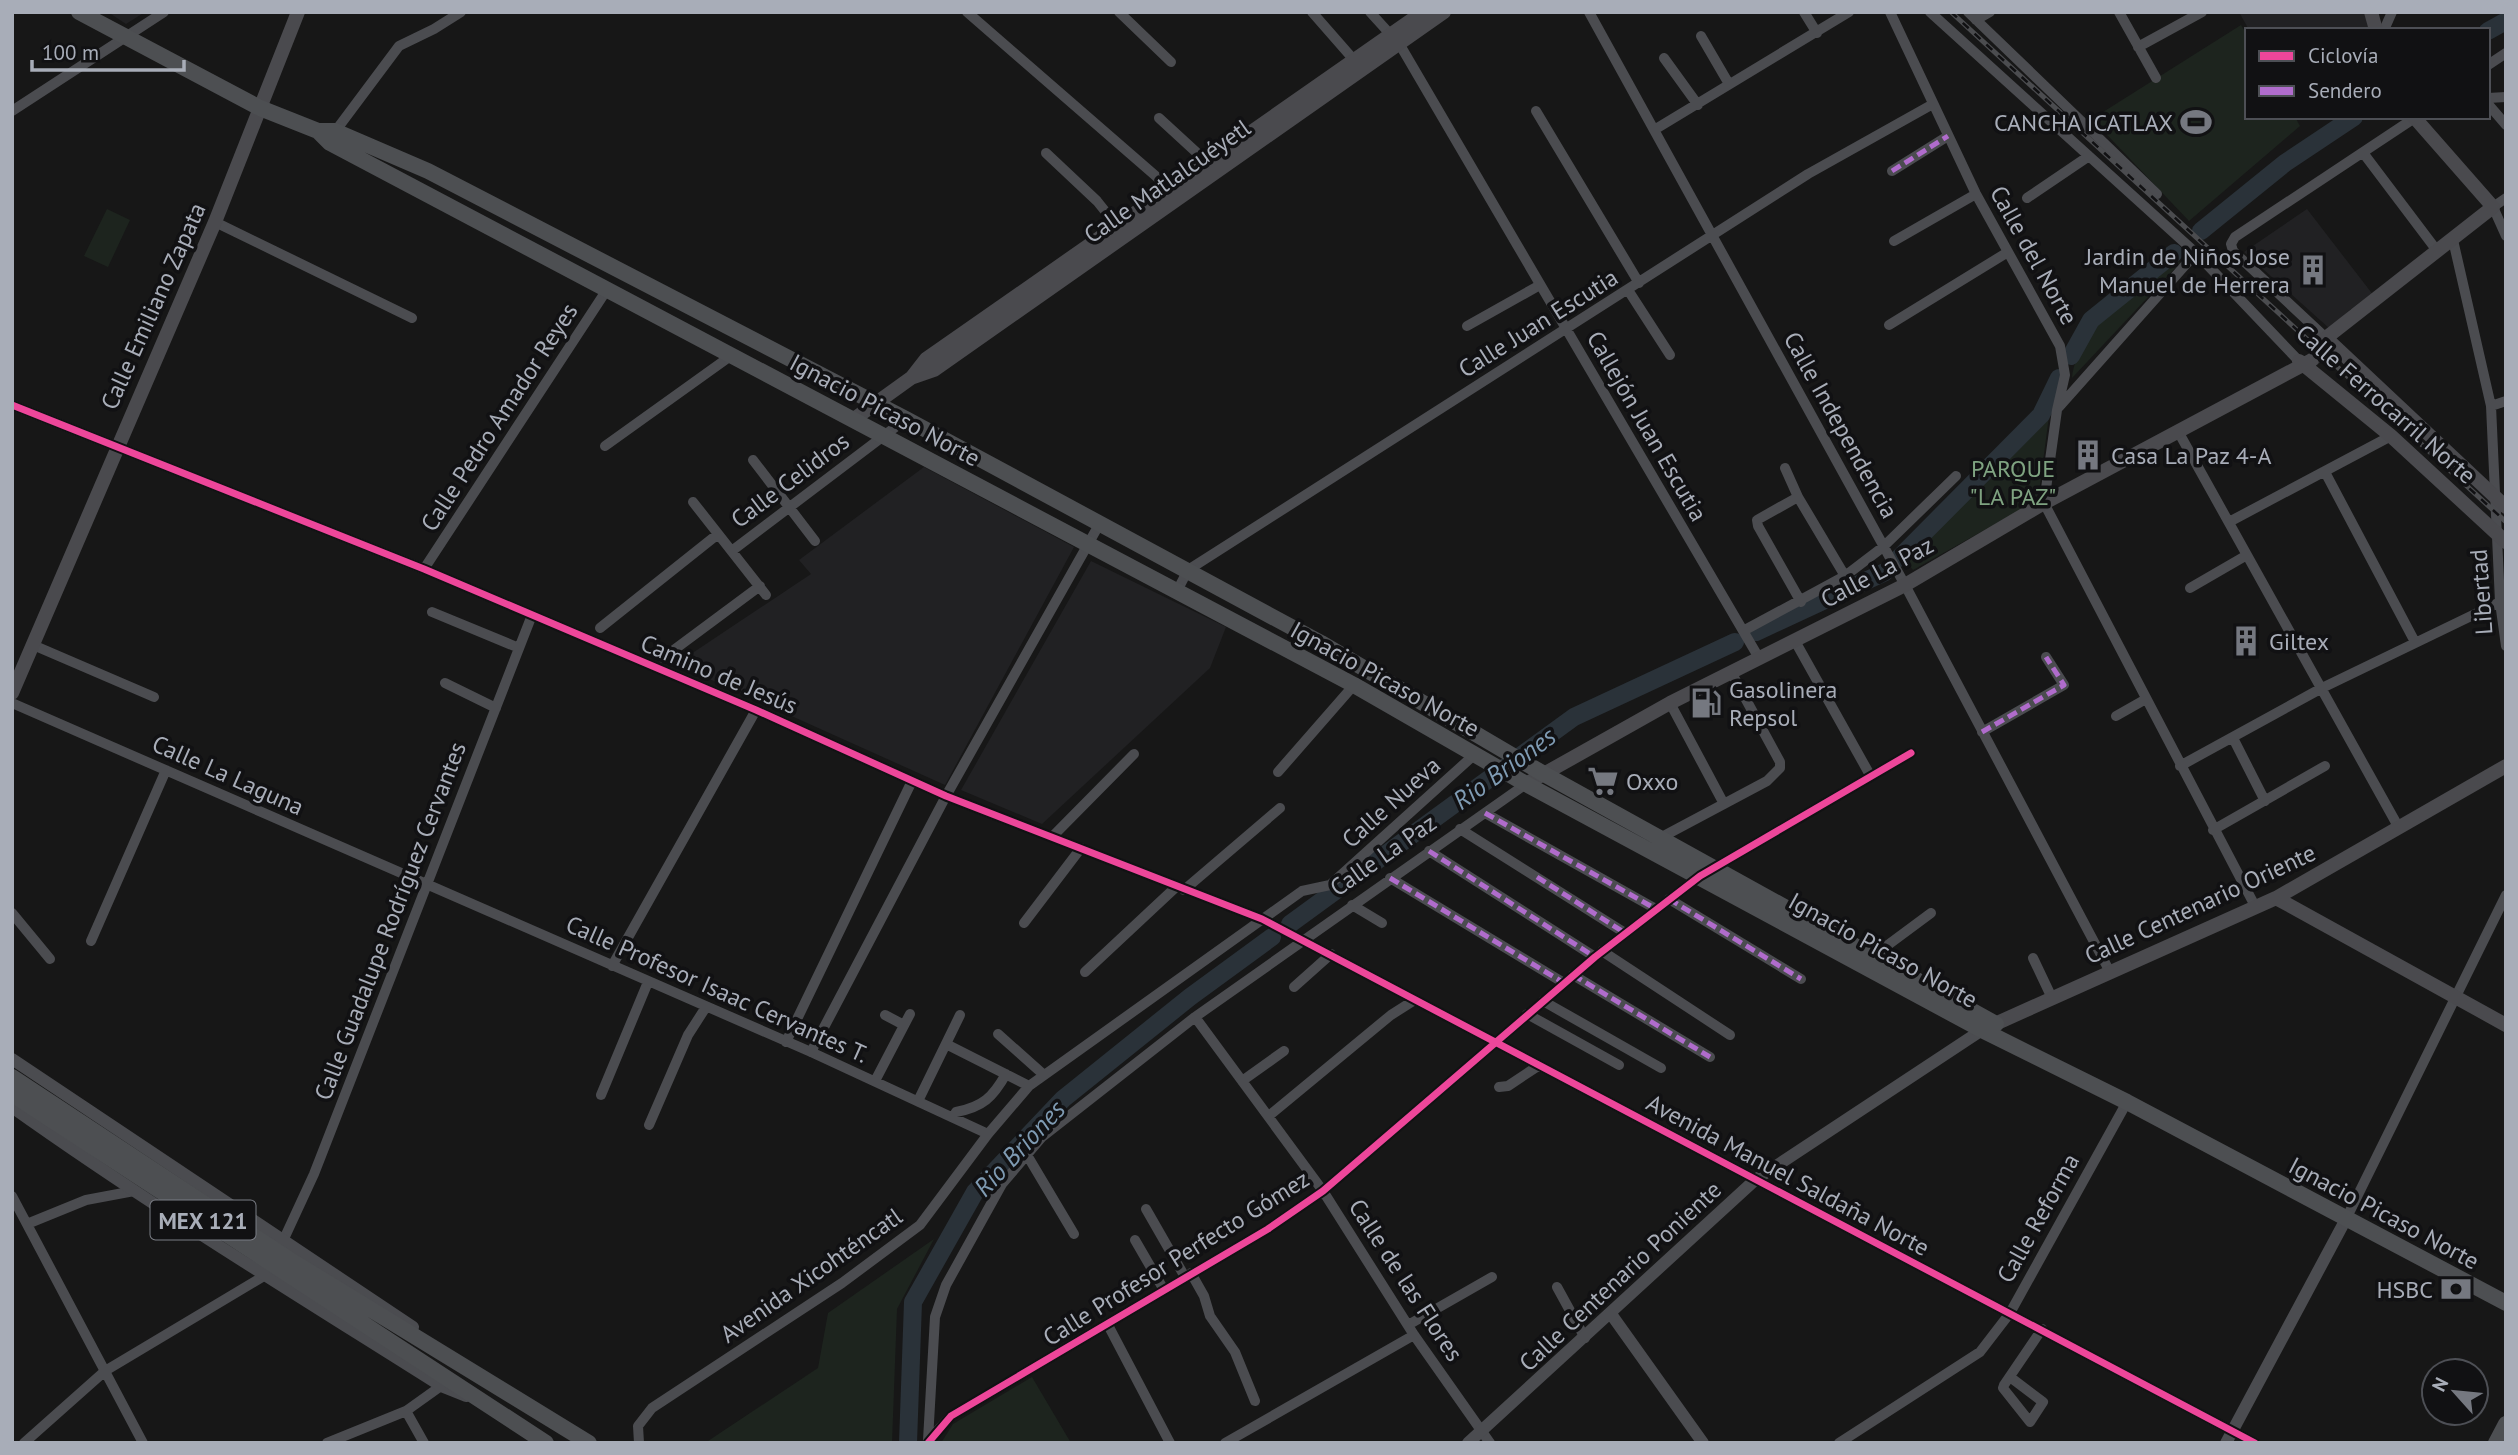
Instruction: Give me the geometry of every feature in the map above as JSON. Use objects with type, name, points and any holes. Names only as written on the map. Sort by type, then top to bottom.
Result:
[{"type":"main road","name":"Ignacio Picaso Norte","points":[[79,12],[260,108],[428,171],[876,403],[1188,570],[1660,838],[1707,872],[2127,1102],[2506,1303]]},
{"type":"main road","name":"Calle Emiliano Zapata","points":[[12,693],[16,669],[33,645],[215,222],[298,12]]},
{"type":"main road","name":"Calle Matlalcuéyetl","points":[[853,419],[911,379],[934,370],[1175,194],[1395,40],[1423,12]]},
{"type":"main road","name":"Calle Matlalcuéyetl","points":[[911,379],[926,359],[1117,226],[1175,194],[1208,163],[1354,60],[1444,12]]},
{"type":"main road","points":[[2417,119],[2493,207],[2328,341],[2506,507]]},
{"type":"main road","name":"Ignacio Picaso Norte","points":[[328,135],[732,355],[1353,685],[1526,784],[1873,956],[1989,1027]]},
{"type":"main road","name":"Calle La Paz","points":[[1526,784],[1670,703],[1905,585],[2044,503],[2179,433],[2302,362]]},
{"type":"main road","name":"Calle Ferrocarril Norte","points":[[2302,362],[2391,436],[2502,538]]},
{"type":"main road","name":"Calle Centenario Oriente","points":[[1989,1027],[2276,898],[2506,766]]},
{"type":"main road","points":[[2276,898],[2456,1000],[2506,1025]]},
{"type":"main road","name":"MEX 121","points":[[12,1077],[399,1337],[479,1401],[546,1443]]},
{"type":"main road","name":"MEX 121","points":[[12,1094],[399,1337],[484,1379],[589,1443]]},
{"type":"main road","points":[[2496,1443],[2506,1424]]},
{"type":"street","points":[[12,111],[164,12]]},
{"type":"street","points":[[328,135],[399,46],[461,12]]},
{"type":"street","points":[[967,12],[1175,194]]},
{"type":"street","points":[[1119,12],[1171,62]]},
{"type":"street","points":[[1312,12],[1354,60]]},
{"type":"street","name":"Callejón Juan Escutia","points":[[1370,12],[1395,40],[1759,658]]},
{"type":"street","name":"Calle Independencia","points":[[1590,12],[1905,585],[2110,972]]},
{"type":"street","points":[[1804,12],[1816,33]]},
{"type":"street","points":[[1654,130],[1849,12]]},
{"type":"street","name":"Calle del Norte","points":[[1890,12],[1976,194],[2060,346],[2065,375],[2057,410],[2044,503]]},
{"type":"street","name":"Calle Ferrocarril Norte","points":[[1930,12],[2196,253],[2302,362]]},
{"type":"street","points":[[1968,12],[2157,194]]},
{"type":"street","points":[[1976,20],[1990,12]]},
{"type":"street","points":[[2119,12],[2156,78]]},
{"type":"street","points":[[2138,47],[2202,12]]},
{"type":"street","points":[[2385,28],[2392,12]]},
{"type":"street","points":[[1701,36],[1729,84]]},
{"type":"street","points":[[2490,64],[2506,53]]},
{"type":"street","points":[[1664,58],[1698,105]]},
{"type":"street","name":"Calle Juan Escutia","points":[[1177,591],[1188,570],[1808,174],[1933,104]]},
{"type":"street","points":[[2490,106],[2506,125]]},
{"type":"street","points":[[1536,111],[1639,283]]},
{"type":"street","points":[[1159,118],[1208,163]]},
{"type":"street","points":[[2328,341],[2233,251],[2231,244],[2235,237],[2364,154],[2412,119]]},
{"type":"street","points":[[1892,172],[1948,136]]},
{"type":"street","points":[[1046,153],[1097,201],[1117,226]]},
{"type":"street","points":[[2364,154],[2438,252]]},
{"type":"street","points":[[2027,198],[2089,156]]},
{"type":"street","points":[[1894,241],[1976,194]]},
{"type":"street","points":[[2506,198],[2493,207],[2506,236]]},
{"type":"street","points":[[215,222],[412,318]]},
{"type":"street","name":"Libertad","points":[[2453,240],[2491,406],[2494,496],[2502,538],[2500,602],[2506,646]]},
{"type":"street","points":[[1889,325],[2008,252]]},
{"type":"street","points":[[2057,410],[2196,253]]},
{"type":"street","points":[[1467,326],[1540,285]]},
{"type":"street","name":"Calle Pedro Amador Reyes","points":[[424,569],[608,288]]},
{"type":"street","points":[[1628,290],[1670,355]]},
{"type":"street","points":[[606,446],[732,355]]},
{"type":"street","points":[[2491,406],[2506,401]]},
{"type":"street","name":"Camino de Jesús","points":[[12,405],[424,569],[756,710],[946,796],[1262,919],[1305,939]]},
{"type":"street","name":"Calle Celidros","points":[[733,550],[906,419]]},
{"type":"street","points":[[2179,433],[2399,828]]},
{"type":"street","points":[[2229,522],[2391,436]]},
{"type":"street","points":[[753,460],[815,541]]},
{"type":"street","points":[[1785,468],[1798,497],[1845,576]]},
{"type":"street","points":[[2325,472],[2415,642]]},
{"type":"street","name":"Calle La Paz","points":[[1743,631],[1845,576],[1883,547],[1956,476]]},
{"type":"street","points":[[1798,497],[1757,520],[1801,601]]},
{"type":"street","points":[[663,658],[763,591],[693,502]]},
{"type":"street","points":[[2044,503],[2255,906]]},
{"type":"street","points":[[811,1052],[946,796],[1100,523]]},
{"type":"street","points":[[600,628],[718,534]]},
{"type":"street","points":[[2190,588],[2247,555]]},
{"type":"street","points":[[2180,766],[2322,688],[2500,602]]},
{"type":"street","points":[[432,612],[519,648]]},
{"type":"street","name":"Calle Guadalupe Rodríguez Cervantes","points":[[283,1241],[314,1174],[532,615]]},
{"type":"street","points":[[1795,641],[1870,775]]},
{"type":"street","points":[[33,645],[154,697]]},
{"type":"street","points":[[1982,732],[2064,685],[2046,657]]},
{"type":"street","points":[[1660,838],[1767,781],[1780,768],[1780,762],[1731,672]]},
{"type":"street","points":[[445,683],[496,708]]},
{"type":"street","points":[[1278,772],[1353,685]]},
{"type":"street","points":[[2116,716],[2146,699]]},
{"type":"street","name":"Calle La Laguna","points":[[12,703],[428,886]]},
{"type":"street","points":[[1670,703],[1724,804]]},
{"type":"street","points":[[612,966],[756,710]]},
{"type":"street","points":[[2233,738],[2265,801]]},
{"type":"street","name":"Calle Profesor Perfecto Gómez","points":[[928,1442],[951,1416],[1268,1229],[1323,1191],[1573,975],[1669,899],[1707,872],[1911,753]]},
{"type":"street","points":[[1052,836],[1134,754]]},
{"type":"street","name":"Calle Nueva","points":[[1262,919],[1302,891],[1331,885],[1480,758]]},
{"type":"street","points":[[2213,830],[2325,766]]},
{"type":"street","points":[[91,941],[166,770]]},
{"type":"street","points":[[786,1042],[912,781]]},
{"type":"street","name":"Calle La Paz","points":[[928,1442],[935,1317],[946,1285],[1002,1184],[1042,1137],[1195,1017],[1526,784]]},
{"type":"street","points":[[1085,972],[1180,888],[1280,808]]},
{"type":"street","points":[[1485,813],[1656,909]]},
{"type":"street","points":[[1460,829],[1625,933]]},
{"type":"street","points":[[1024,923],[1081,848]]},
{"type":"street","points":[[1429,851],[1730,1035]]},
{"type":"street","points":[[1390,878],[1564,983]]},
{"type":"street","name":"Calle Profesor Isaac Cervantes T.","points":[[428,886],[811,1052],[988,1135]]},
{"type":"street","points":[[2229,1437],[2346,1219],[2506,895]]},
{"type":"street","points":[[1669,899],[1801,979]]},
{"type":"street","points":[[1352,905],[1382,923]]},
{"type":"street","points":[[12,913],[50,959]]},
{"type":"street","points":[[1873,956],[1931,913]]},
{"type":"street","name":"Avenida Xicohténcatl","points":[[639,1443],[638,1426],[652,1408],[842,1283],[920,1225],[1029,1086],[1262,919]]},
{"type":"street","name":"Avenida Manuel Saldaña Norte","points":[[1305,939],[1413,1001],[2042,1329],[2229,1437],[2255,1443]]},
{"type":"street","points":[[1294,987],[1331,954]]},
{"type":"street","points":[[2033,958],[2052,999]]},
{"type":"street","points":[[1573,975],[1710,1057]]},
{"type":"street","points":[[601,1095],[648,982]]},
{"type":"street","points":[[1270,1115],[1391,1015],[1413,1001]]},
{"type":"street","points":[[1543,1001],[1661,1068]]},
{"type":"street","points":[[649,1125],[688,1035],[706,1007]]},
{"type":"street","points":[[875,1082],[910,1014]]},
{"type":"street","points":[[1527,1014],[1619,1065]]},
{"type":"street","points":[[885,1015],[904,1026]]},
{"type":"street","points":[[918,1101],[960,1015]]},
{"type":"street","name":"Calle de las Flores","points":[[1195,1017],[1270,1115],[1323,1191],[1414,1335],[1490,1443]]},
{"type":"street","name":"Calle Centenario Poniente","points":[[1468,1443],[1755,1180],[1989,1027]]},
{"type":"street","points":[[998,1034],[1044,1076]]},
{"type":"street","points":[[946,1044],[1029,1086]]},
{"type":"street","points":[[1242,1081],[1284,1052]]},
{"type":"street","points":[[12,1059],[404,1320],[484,1379]]},
{"type":"street","points":[[1499,1087],[1508,1086],[1538,1066]]},
{"type":"street","points":[[953,1117],[956,1112],[976,1108],[987,1102],[1006,1074]]},
{"type":"street","name":"Calle Reforma","points":[[1839,1443],[1980,1352],[2010,1313],[2127,1102]]},
{"type":"street","points":[[12,1107],[264,1276],[441,1387],[479,1401]]},
{"type":"street","points":[[1027,1155],[1074,1234]]},
{"type":"street","points":[[27,1224],[86,1200],[134,1191]]},
{"type":"street","points":[[12,1196],[143,1443]]},
{"type":"street","points":[[1146,1209],[1188,1275],[1210,1316],[1235,1352],[1255,1401]]},
{"type":"street","points":[[1135,1240],[1164,1290]]},
{"type":"street","points":[[24,1443],[105,1371],[264,1276]]},
{"type":"street","points":[[1408,1325],[1492,1277]]},
{"type":"street","points":[[1557,1287],[1585,1338]]},
{"type":"street","points":[[1611,1314],[1703,1443]]},
{"type":"street","points":[[1108,1325],[1170,1443]]},
{"type":"street","points":[[2010,1377],[2043,1402],[2029,1422],[2004,1390],[2010,1377],[2042,1329]]},
{"type":"street","points":[[1224,1443],[1414,1335]]},
{"type":"street","points":[[327,1443],[406,1412],[441,1387]]},
{"type":"street","points":[[406,1412],[424,1443]]},
{"type":"shaded area","points":[[108,12],[145,12],[126,24]]},
{"type":"shaded area","points":[[2239,12],[2365,12],[2369,28],[2248,28]]},
{"type":"shaded area","points":[[2307,209],[2374,296],[2356,312],[2351,309],[2330,329],[2244,252]]},
{"type":"shaded area","points":[[924,467],[1074,547],[945,785],[676,664],[811,574],[799,560]]},
{"type":"shaded area","points":[[1091,561],[1226,627],[1210,668],[1042,824],[961,790]]},
{"type":"green space","name":"CANCHA ICATLAX","points":[[2241,25],[2245,32],[2245,119],[2296,119],[2300,126],[2189,221],[2092,119]]},
{"type":"green space","points":[[107,209],[130,220],[108,267],[84,256]]},
{"type":"green space","points":[[2174,258],[2180,263],[2072,378],[2077,359],[2097,325],[2127,296]]},
{"type":"green space","name":"PARQUE \"LA PAZ\"","points":[[2050,408],[2038,500],[1913,570],[1901,555]]},
{"type":"green space","points":[[934,1239],[897,1309],[892,1443],[705,1443],[818,1368],[828,1313]]},
{"type":"green space","points":[[1032,1377],[1071,1443],[941,1443],[953,1424]]},
{"type":"waterway","name":"Rio Briones","points":[[2490,30],[2506,21]]},
{"type":"waterway","name":"Rio Briones","points":[[2201,231],[2285,163],[2351,119]]},
{"type":"waterway","name":"Rio Briones","points":[[2071,356],[2091,320],[2174,253]]},
{"type":"waterway","name":"Rio Briones","points":[[1899,558],[2041,415],[2059,378]]},
{"type":"waterway","name":"Rio Briones","points":[[1756,632],[1885,572]]},
{"type":"waterway","name":"Rio Briones","points":[[1290,924],[1574,717],[1735,642]]},
{"type":"waterway","name":"Rio Briones","points":[[908,1443],[913,1302],[975,1192],[1063,1099],[1190,997],[1272,937]]},
{"type":"tunnel","points":[[2312,360],[2327,347]]},
{"type":"railway","points":[[1951,12],[2506,522]]},
{"type":"marked path","points":[[1892,171],[1948,136]]},
{"type":"marked path","points":[[1982,732],[2064,685],[2046,657]]},
{"type":"marked path","points":[[1485,813],[1656,909]]},
{"type":"marked path","points":[[1429,851],[1595,957]]},
{"type":"marked path","points":[[1537,877],[1625,933]]},
{"type":"marked path","points":[[1390,878],[1564,983]]},
{"type":"marked path","points":[[1669,899],[1801,979]]},
{"type":"marked path","points":[[1573,975],[1710,1057]]},
{"type":"cycle path","points":[[12,405],[424,569],[756,710],[946,796],[1262,919],[2255,1443]]},
{"type":"cycle path","points":[[928,1443],[951,1416],[1268,1229],[1323,1191],[1595,957],[1700,876],[1911,753]]},
{"type":"place","name":"CANCHA ICATLAX","points":[[2196,122]]},
{"type":"place","name":"Jardin de Niños Jose Manuel de Herrera","points":[[2313,270]]},
{"type":"place","name":"Casa La Paz 4-A","points":[[2088,455]]},
{"type":"place","name":"Giltex","points":[[2246,641]]},
{"type":"place","name":"Gasolinera Repsol","points":[[1706,703]]},
{"type":"place","name":"Oxxo","points":[[1603,781]]},
{"type":"place","name":"HSBC","points":[[2456,1289]]}]
